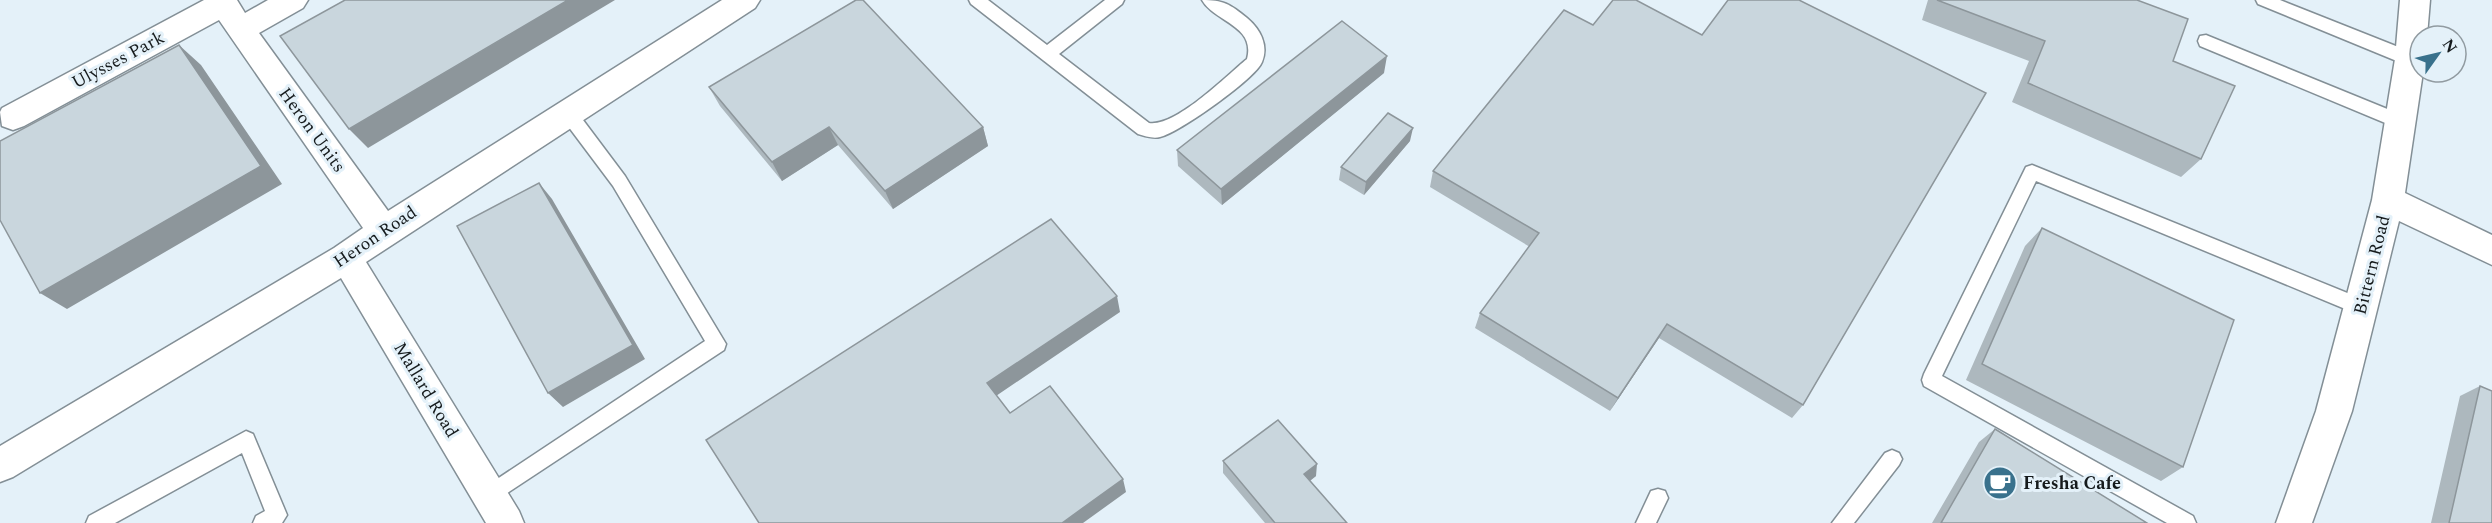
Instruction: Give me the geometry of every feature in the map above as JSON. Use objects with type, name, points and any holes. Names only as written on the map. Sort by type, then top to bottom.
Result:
[{"type":"street","points":[[240,30],[293,0]]},
{"type":"street","name":"Heron Road","points":[[0,465],[346,258],[384,231],[745,0]]},
{"type":"street","name":"Bittern Road","points":[[2413,24],[2415,0]]},
{"type":"street","name":"Heron Units","points":[[223,2],[240,30],[384,231]]},
{"type":"street","name":"Ulysses Park","points":[[13,117],[223,2]]},
{"type":"street","name":"Bittern Road","points":[[2294,523],[2334,411],[2361,307],[2388,200],[2408,73]]},
{"type":"street","points":[[2388,200],[2492,251]]},
{"type":"street","name":"Mallard Road","points":[[346,258],[497,509]]},
{"type":"lane","points":[[977,0],[1144,129],[1156,131],[1168,127],[1199,106],[1254,62],[1258,53],[1258,42],[1252,32],[1210,0]]},
{"type":"lane","points":[[1048,53],[1116,0]]},
{"type":"lane","points":[[2264,0],[2408,58]]},
{"type":"lane","points":[[2206,41],[2401,122]]},
{"type":"lane","points":[[497,509],[717,344],[619,181],[568,113]]},
{"type":"lane","points":[[2186,523],[1931,380],[2032,172],[2361,307]]},
{"type":"lane","points":[[96,523],[246,440],[278,514],[263,523]]},
{"type":"lane","points":[[1842,523],[1892,459]]},
{"type":"lane","points":[[1646,523],[1658,498]]},
{"type":"building","points":[[345,0],[568,0],[349,129],[280,36]]},
{"type":"building","points":[[856,0],[863,0],[983,127],[885,191],[829,127],[772,162],[709,87]]},
{"type":"building","points":[[1613,0],[1636,0],[1702,35],[1728,0],[1799,0],[1986,93],[1803,405],[1667,324],[1618,398],[1480,313],[1539,233],[1433,171],[1564,10],[1593,25]]},
{"type":"building","points":[[1937,0],[2137,0],[2188,19],[2173,61],[2235,86],[2201,159],[2028,83],[2045,41]]},
{"type":"building","points":[[1342,21],[1387,56],[1221,189],[1177,150]]},
{"type":"building","points":[[179,45],[261,166],[40,293],[0,220],[0,141]]},
{"type":"building","points":[[1388,113],[1413,128],[1366,182],[1341,167]]},
{"type":"building","points":[[539,183],[633,345],[548,393],[457,226]]},
{"type":"building","points":[[1051,219],[1117,296],[987,383],[1010,413],[1050,386],[1123,479],[1062,523],[759,523],[706,440]]},
{"type":"building","points":[[2042,228],[2234,320],[2183,467],[1982,364]]},
{"type":"building","points":[[2480,386],[2492,391],[2492,523],[2449,523]]},
{"type":"building","points":[[1278,420],[1317,464],[1304,474],[1347,523],[1275,523],[1223,461]]},
{"type":"building","name":"Fresha Cafe","points":[[1995,429],[2147,523],[1941,523]]},
{"type":"place","name":"Fresha Cafe","points":[[2000,483]]}]
